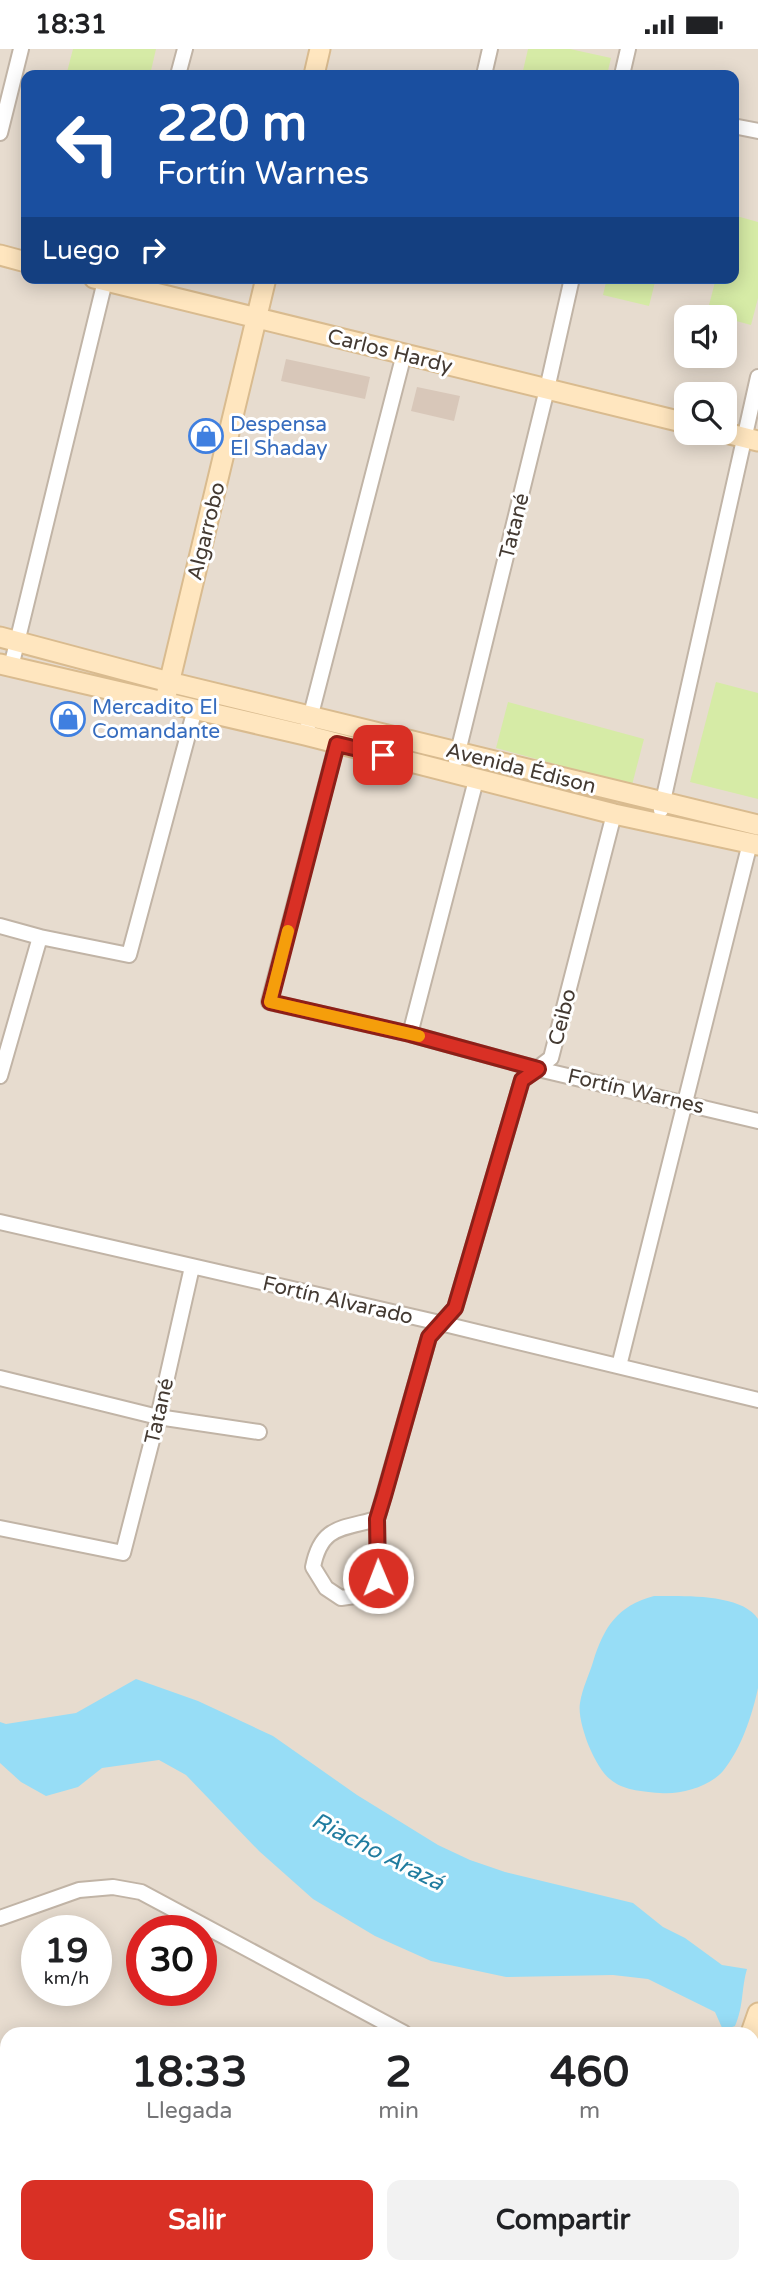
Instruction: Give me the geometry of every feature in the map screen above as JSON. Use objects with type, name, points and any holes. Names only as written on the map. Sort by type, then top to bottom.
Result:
[{"type":"main road","points":[[315,70],[320,49]]},
{"type":"main road","points":[[0,255],[21,261]]},
{"type":"main road","name":"Carlos Hardy","points":[[117,284],[674,420]]},
{"type":"main road","name":"Algarrobo","points":[[165,701],[265,284]]},
{"type":"main road","name":"Avenida Édison","points":[[9,639],[169,682],[758,825]]},
{"type":"main road","name":"Avenida Édison","points":[[6,665],[305,735],[614,814],[754,844]]},
{"type":"street","points":[[0,132],[4,102],[21,49]]},
{"type":"street","points":[[179,70],[185,49]]},
{"type":"street","points":[[485,70],[490,49]]},
{"type":"street","points":[[623,70],[628,49]]},
{"type":"street","points":[[739,127],[758,131]]},
{"type":"street","points":[[6,665],[9,639],[99,284]]},
{"type":"street","name":"Tatané","points":[[453,773],[571,284]]},
{"type":"street","points":[[305,735],[404,354]]},
{"type":"street","points":[[659,824],[750,439],[758,377]]},
{"type":"street","points":[[0,926],[40,937],[129,954],[195,709]]},
{"type":"street","name":"Fortín Warnes","points":[[337,744],[270,1002],[758,1121]]},
{"type":"street","points":[[410,1034],[476,780]]},
{"type":"street","name":"Ceibo","points":[[377,1519],[335,1530],[317,1546],[313,1567],[326,1588],[341,1598],[369,1594],[378,1578],[377,1519],[429,1337],[455,1308],[522,1080],[551,1058],[614,814]]},
{"type":"street","points":[[619,1366],[754,844]]},
{"type":"street","points":[[0,1076],[40,937]]},
{"type":"street","name":"Fortín Alvarado","points":[[0,1222],[440,1323],[758,1400]]},
{"type":"street","name":"Tatané","points":[[0,1528],[123,1553],[158,1417],[192,1267]]},
{"type":"street","points":[[0,1378],[158,1417],[259,1431]]},
{"type":"street","points":[[0,1918],[79,1890],[113,1887],[141,1892],[393,2027]]},
{"type":"shaded area","points":[[0,49],[758,49],[758,2027],[0,2027]]},
{"type":"green space","points":[[73,49],[156,49],[151,70],[68,70]]},
{"type":"green space","points":[[528,49],[570,49],[611,58],[608,70],[523,70]]},
{"type":"green space","points":[[739,217],[758,222],[758,298],[751,325],[737,321],[737,305],[709,305],[714,284],[739,284]]},
{"type":"green space","points":[[606,284],[654,284],[649,306],[603,295]]},
{"type":"green space","points":[[716,682],[758,693],[758,799],[690,782]]},
{"type":"green space","points":[[508,702],[644,739],[632,785],[496,748]]},
{"type":"water","points":[[654,1596],[695,1596],[725,1600],[739,1604],[758,1619],[758,1688],[740,1742],[717,1777],[702,1786],[676,1793],[633,1790],[614,1782],[600,1768],[594,1757],[580,1713],[584,1687],[607,1628],[621,1612]]},
{"type":"water","name":"Riacho Arazá","points":[[136,1679],[198,1701],[273,1736],[357,1795],[438,1845],[470,1860],[505,1872],[633,1903],[663,1927],[685,1938],[722,1965],[747,1969],[735,2026],[722,2027],[715,2012],[648,1979],[613,1975],[506,1977],[431,1961],[375,1936],[313,1899],[259,1851],[186,1775],[159,1760],[102,1768],[78,1787],[46,1796],[21,1782],[0,1763],[0,1722],[6,1724],[76,1713]]},
{"type":"building","points":[[286,359],[370,377],[365,399],[281,381]]},
{"type":"building","points":[[417,387],[460,396],[454,421],[411,411]]},
{"type":"slow traffic","points":[[288,931],[270,1002],[419,1036]]},
{"type":"place","name":"Despensa El Shaday","points":[[206,436]]},
{"type":"place","name":"Mercadito El Comandante","points":[[68,719]]},
{"type":"route","points":[[378,1578],[377,1519],[429,1337],[455,1308],[522,1080],[538,1069],[410,1034],[270,1002],[337,744],[383,755]]}]
